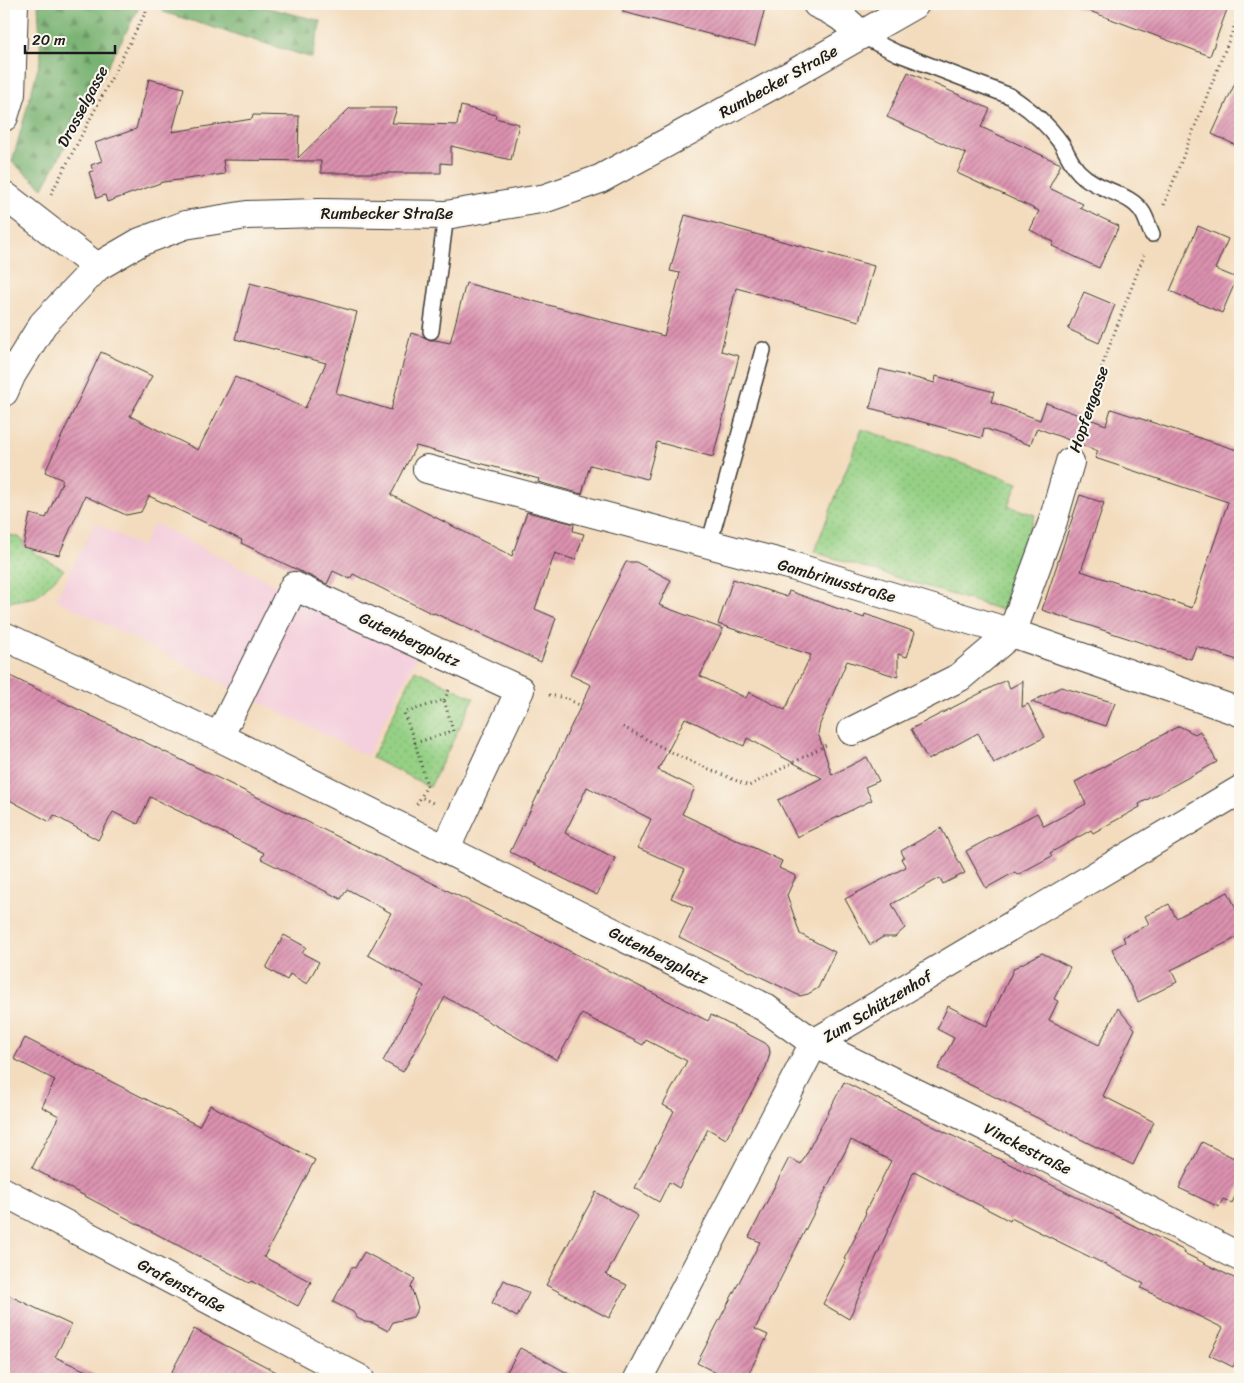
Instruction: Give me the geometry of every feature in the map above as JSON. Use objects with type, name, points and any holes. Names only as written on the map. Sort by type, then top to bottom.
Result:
[{"type":"street","points":[[4,117],[11,94],[14,4]]},
{"type":"street","points":[[818,4],[838,13],[860,35]]},
{"type":"street","name":"Rumbecker Straße","points":[[4,392],[12,374],[43,324],[96,267],[140,242],[185,225],[247,215],[319,213],[446,215],[546,198],[600,178],[791,76],[915,4]]},
{"type":"street","points":[[4,195],[96,267]]},
{"type":"street","name":"Hopfengasse","points":[[852,731],[960,677],[1012,633],[1053,521],[1070,462]]},
{"type":"street","name":"Gambrinusstraße","points":[[428,469],[792,566],[1012,633],[1240,712]]},
{"type":"street","name":"Gutenbergplatz","points":[[219,737],[294,586],[520,690]]},
{"type":"street","name":"Gutenbergplatz","points":[[4,636],[219,737],[764,1007],[814,1043]]},
{"type":"street","points":[[446,848],[520,690]]},
{"type":"street","name":"Zum Schützenhof","points":[[638,1379],[814,1043],[1240,790]]},
{"type":"street","name":"Vinckestraße","points":[[814,1043],[992,1130],[1240,1257]]},
{"type":"street","name":"Grafenstraße","points":[[4,1192],[360,1379]]},
{"type":"lane","points":[[860,35],[897,53],[1010,96],[1026,106],[1041,119],[1061,143],[1078,172],[1092,184],[1129,199],[1142,212],[1152,234]]},
{"type":"lane","points":[[431,331],[446,215]]},
{"type":"lane","points":[[708,544],[763,350]]},
{"type":"path","name":"Drosselgasse","points":[[36,220],[150,4]]},
{"type":"path","name":"Hopfengasse","points":[[1070,462],[1106,355],[1240,12]]},
{"type":"path","points":[[520,690],[566,698],[581,706]]},
{"type":"path","points":[[414,743],[453,731],[444,700],[404,713],[426,785],[421,797]]},
{"type":"path","points":[[623,727],[683,758],[749,786],[852,731]]},
{"type":"shaded area","points":[[95,523],[142,547],[154,523],[324,610],[335,589],[427,636],[367,756],[56,599]]},
{"type":"green space","points":[[38,4],[141,4],[43,188],[12,162],[41,57]]},
{"type":"green space","points":[[165,4],[252,4],[321,21],[312,58],[163,12]]},
{"type":"green space","points":[[862,429],[1018,483],[1008,506],[1035,515],[1002,610],[814,552]]},
{"type":"green space","points":[[4,534],[19,537],[35,553],[64,570],[36,597],[8,602],[4,595]]},
{"type":"green space","points":[[415,670],[474,698],[430,787],[372,758]]},
{"type":"building","points":[[624,4],[766,4],[755,46],[623,12]]},
{"type":"building","points":[[1076,4],[1229,4],[1210,56],[1076,6]]},
{"type":"building","points":[[908,72],[990,109],[981,127],[1061,164],[1049,188],[1083,204],[1080,208],[1119,226],[1099,268],[1052,246],[1054,242],[1030,230],[1039,211],[957,173],[966,154],[887,117]]},
{"type":"building","points":[[1240,72],[1240,147],[1212,134]]},
{"type":"building","points":[[149,79],[184,88],[172,132],[252,119],[253,115],[299,116],[298,158],[350,108],[397,108],[392,123],[457,125],[461,106],[496,115],[495,118],[519,124],[511,160],[451,146],[451,164],[441,163],[441,173],[321,173],[321,161],[223,160],[225,174],[163,182],[107,202],[105,195],[97,198],[89,172],[93,171],[91,165],[102,161],[95,143],[136,129]]},
{"type":"building","points":[[685,215],[874,266],[859,321],[736,288],[721,351],[739,356],[713,457],[657,442],[647,479],[590,465],[582,494],[538,482],[539,479],[416,446],[391,495],[512,556],[527,512],[574,524],[573,531],[584,534],[575,560],[555,553],[535,609],[556,618],[541,662],[433,614],[353,574],[350,579],[333,571],[327,584],[241,543],[242,540],[149,496],[141,512],[126,515],[85,496],[59,555],[23,547],[30,514],[46,518],[63,480],[45,472],[101,352],[152,376],[130,416],[198,450],[235,377],[305,408],[326,363],[235,339],[250,283],[357,312],[336,393],[391,410],[411,333],[429,340],[450,343],[466,283],[664,336],[680,273],[670,271]]},
{"type":"building","points":[[1198,226],[1228,239],[1215,269],[1237,278],[1222,313],[1170,291]]},
{"type":"building","points":[[1084,292],[1115,305],[1099,343],[1068,329]]},
{"type":"building","points":[[880,369],[935,383],[936,376],[994,392],[991,402],[1040,420],[1046,403],[1106,425],[1111,409],[1240,451],[1240,661],[1196,646],[1191,659],[1042,610],[1080,495],[1104,503],[1081,571],[1192,608],[1228,502],[1095,458],[1098,451],[1037,428],[1030,445],[984,428],[982,438],[870,408]]},
{"type":"building","points":[[626,562],[636,562],[671,580],[659,605],[723,629],[700,676],[746,698],[749,692],[785,710],[811,655],[718,624],[733,579],[787,597],[789,591],[864,618],[865,614],[915,632],[907,657],[898,654],[898,677],[847,661],[820,724],[818,733],[832,775],[867,757],[879,781],[865,787],[872,800],[797,837],[778,800],[822,778],[747,738],[744,746],[685,718],[658,770],[695,788],[682,814],[782,861],[779,868],[796,876],[787,895],[800,934],[835,952],[818,988],[808,994],[800,996],[679,937],[693,908],[671,898],[685,869],[638,848],[651,819],[587,787],[565,833],[615,858],[597,895],[510,852],[591,685],[570,675]]},
{"type":"building","points":[[4,673],[526,929],[708,1021],[711,1015],[765,1043],[769,1047],[770,1053],[766,1067],[726,1139],[708,1129],[679,1188],[669,1182],[659,1202],[635,1188],[674,1111],[663,1105],[687,1061],[646,1040],[643,1045],[582,1014],[557,1060],[445,997],[403,1072],[383,1061],[424,986],[368,955],[391,913],[347,889],[341,899],[261,859],[264,853],[150,797],[138,824],[113,812],[98,840],[54,815],[50,822],[4,797]]},
{"type":"building","points":[[1006,680],[1010,688],[1023,681],[1022,707],[1028,704],[1045,737],[994,763],[978,733],[928,760],[911,729]]},
{"type":"building","points":[[1061,687],[1115,703],[1106,726],[1031,702]]},
{"type":"building","points":[[1179,726],[1195,734],[1200,731],[1217,762],[1139,804],[1140,807],[1093,833],[1091,830],[1050,853],[1052,856],[1017,875],[1015,872],[986,888],[966,851],[1037,813],[1044,826],[1086,804],[1075,782]]},
{"type":"building","points":[[941,828],[965,873],[943,884],[940,878],[892,904],[905,928],[895,937],[883,937],[870,945],[845,899],[906,867],[901,859],[904,857],[901,851]]},
{"type":"building","points":[[1228,892],[1240,917],[1240,936],[1171,970],[1177,982],[1138,1002],[1112,949],[1125,942],[1123,937],[1149,924],[1145,916],[1169,904],[1176,918]]},
{"type":"building","points":[[284,935],[306,947],[302,953],[319,962],[307,984],[290,974],[287,980],[266,968]]},
{"type":"building","points":[[1042,953],[1070,967],[1054,999],[1058,1001],[1049,1020],[1099,1045],[1118,1008],[1135,1029],[1103,1096],[1154,1122],[1133,1165],[938,1069],[954,1038],[937,1029],[948,1006],[987,1026],[1014,968]]},
{"type":"building","points":[[25,1038],[199,1126],[210,1105],[315,1160],[264,1257],[311,1282],[298,1306],[251,1281],[249,1283],[32,1168],[59,1116],[42,1107],[55,1080],[14,1059]]},
{"type":"building","points":[[844,1082],[1185,1251],[1184,1253],[1240,1281],[1240,1353],[1233,1367],[1209,1355],[1223,1328],[1141,1288],[1144,1284],[1011,1218],[1010,1221],[914,1171],[849,1319],[823,1304],[846,1260],[844,1259],[856,1236],[865,1212],[891,1161],[851,1140],[755,1329],[768,1335],[746,1379],[728,1379],[697,1363],[760,1242],[749,1237],[789,1158],[801,1164]]},
{"type":"building","points":[[1202,1142],[1240,1161],[1240,1186],[1232,1203],[1223,1199],[1219,1207],[1179,1188]]},
{"type":"building","points":[[596,1192],[638,1216],[606,1275],[627,1285],[609,1318],[546,1285]]},
{"type":"building","points":[[364,1252],[415,1279],[411,1287],[418,1308],[413,1317],[393,1322],[388,1331],[373,1323],[357,1318],[353,1312],[333,1302],[352,1267],[355,1268]]},
{"type":"building","points":[[504,1280],[529,1293],[517,1317],[492,1303]]},
{"type":"building","points":[[4,1293],[71,1325],[55,1357],[104,1379],[4,1379]]},
{"type":"building","points":[[194,1329],[290,1379],[168,1379]]},
{"type":"building","points":[[520,1348],[540,1358],[578,1379],[503,1379]]}]
